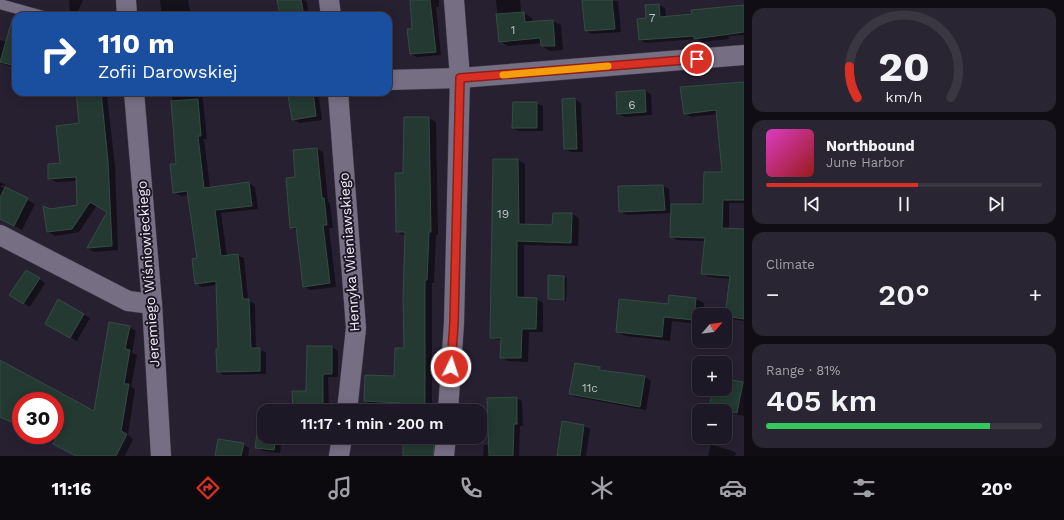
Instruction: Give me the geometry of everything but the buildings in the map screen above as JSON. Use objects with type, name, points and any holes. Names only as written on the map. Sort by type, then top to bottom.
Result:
[{"type":"street","points":[[126,0],[127,12]]},
{"type":"street","points":[[329,0],[330,12]]},
{"type":"street","points":[[448,404],[454,323],[460,78],[454,0]]},
{"type":"street","points":[[392,80],[460,78],[744,55]]},
{"type":"street","name":"Jeremiego Wiśniowieckiego","points":[[134,96],[152,304],[161,456]]},
{"type":"street","name":"Henryka Wieniawskiego","points":[[338,96],[356,328],[348,404]]},
{"type":"street","points":[[0,235],[128,301],[152,304]]},
{"type":"street","points":[[339,456],[341,444]]},
{"type":"street","points":[[444,456],[445,444]]},
{"type":"lane","points":[[0,4],[29,12]]},
{"type":"slow traffic","points":[[503,75],[608,66]]},
{"type":"route","points":[[451,367],[454,323],[460,78],[697,59]]}]
